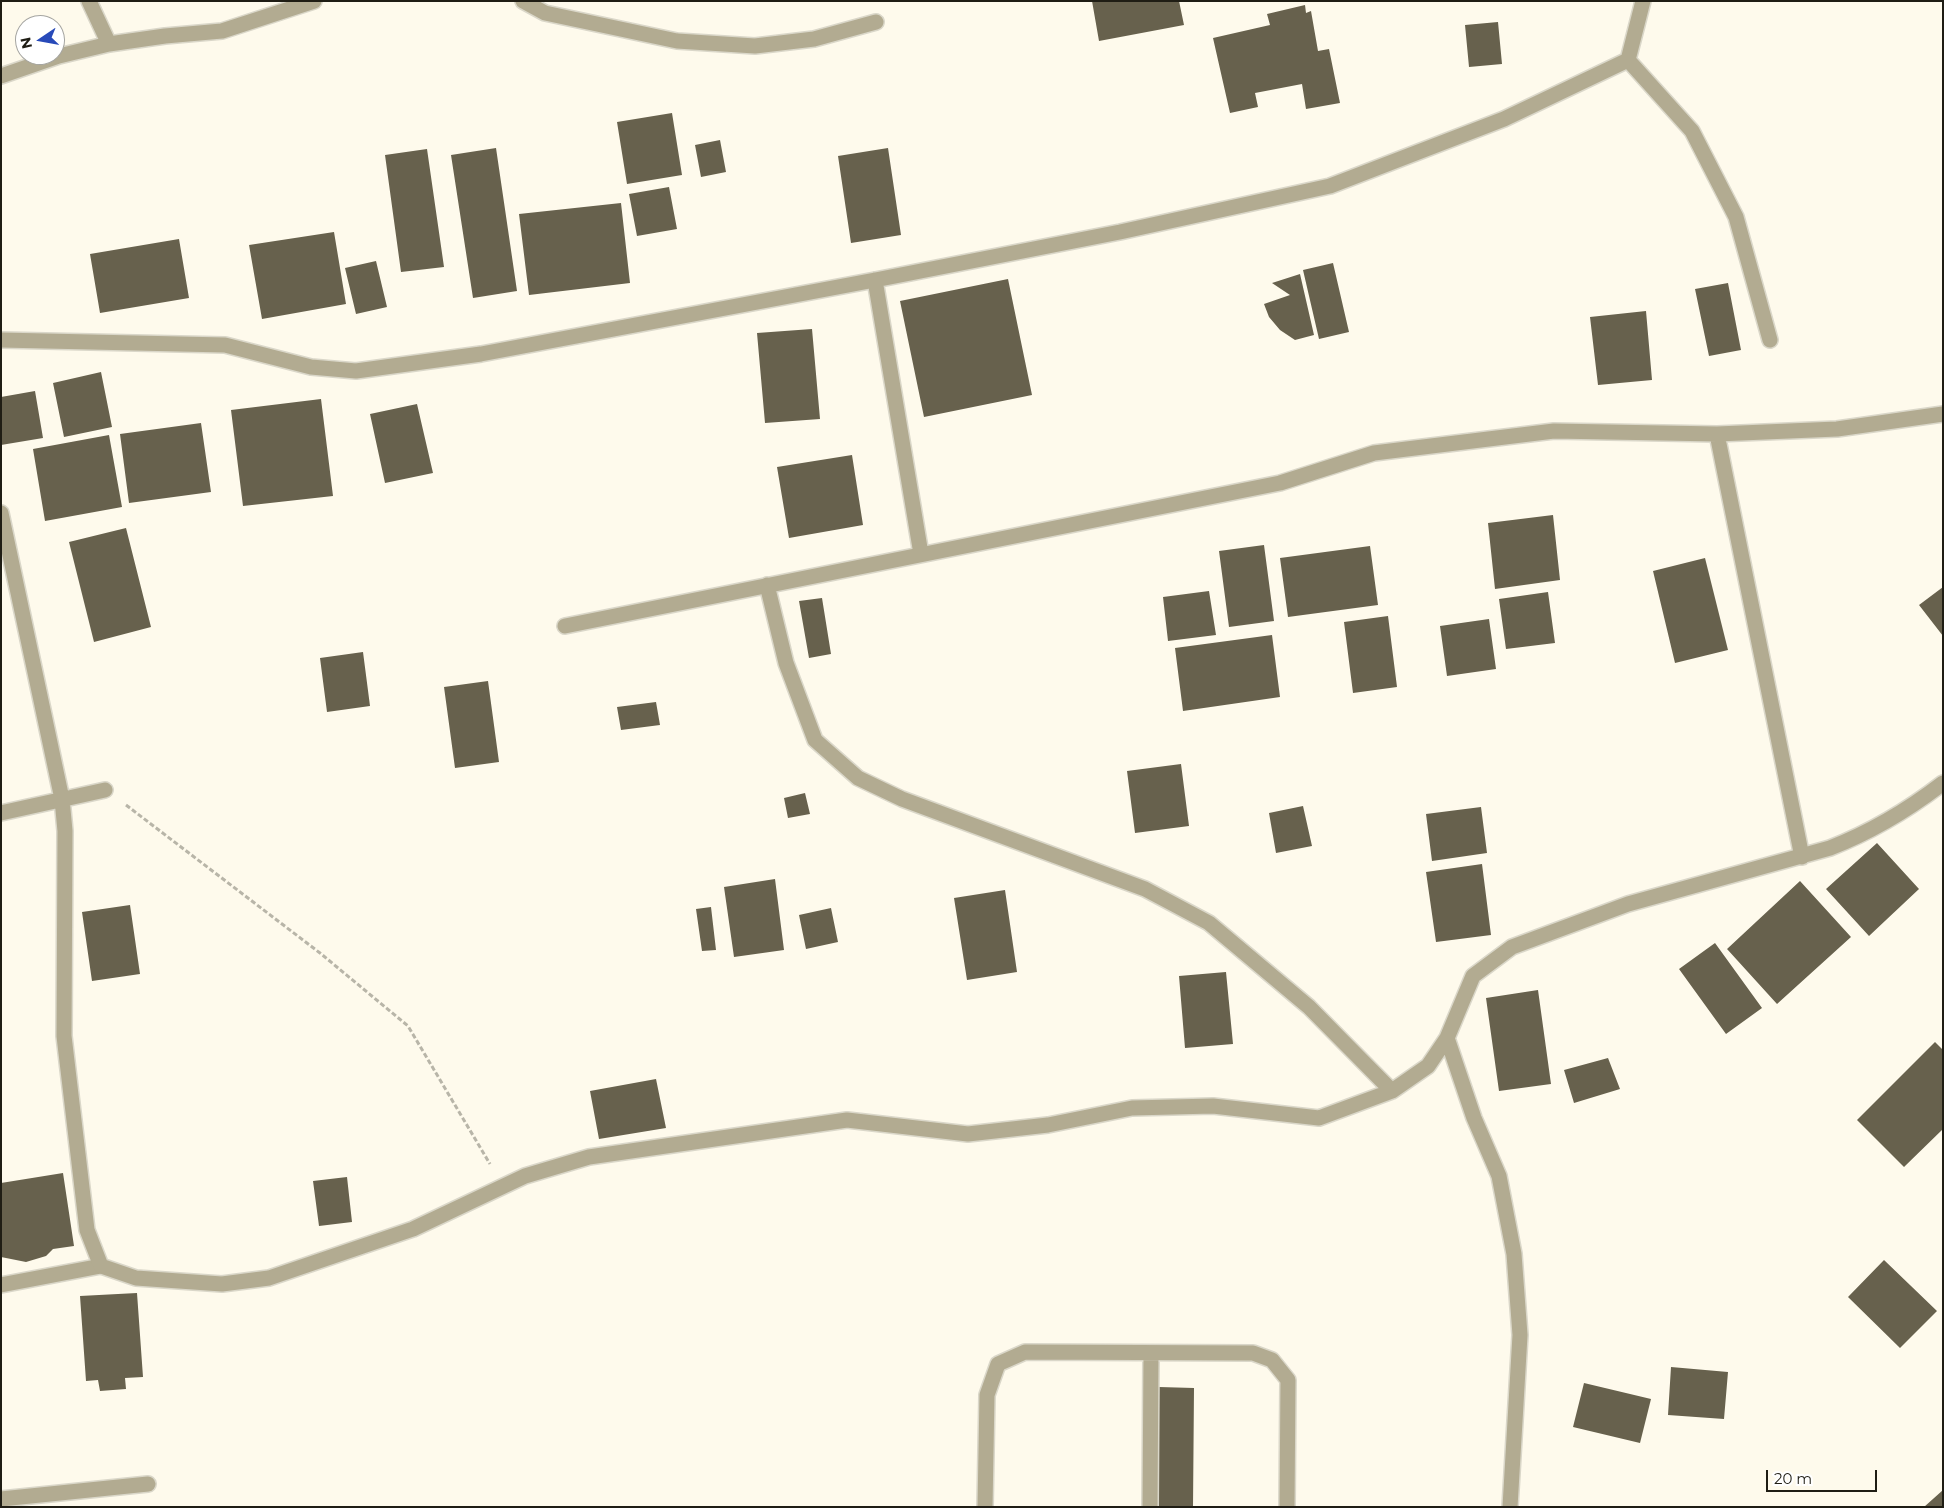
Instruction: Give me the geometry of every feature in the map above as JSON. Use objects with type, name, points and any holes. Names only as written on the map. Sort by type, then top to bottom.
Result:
[{"type":"street","points":[[89,1],[109,44]]},
{"type":"street","points":[[1,76],[60,56],[109,44],[165,36],[222,31],[314,1]]},
{"type":"street","points":[[523,1],[544,13],[677,41],[756,46],[814,39],[876,22]]},
{"type":"street","points":[[1628,60],[1642,1]]},
{"type":"street","points":[[1,340],[225,345],[311,367],[356,371],[481,354],[1120,232],[1330,186],[1504,119],[1628,60]]},
{"type":"street","points":[[1628,60],[1692,131],[1736,217],[1770,340]]},
{"type":"street","points":[[875,280],[922,554]]},
{"type":"street","points":[[565,626],[1280,483],[1374,453],[1554,431],[1717,434],[1837,429],[1943,414]]},
{"type":"street","points":[[1717,434],[1802,857]]},
{"type":"street","points":[[1,513],[62,799],[65,831],[64,1036],[88,1230],[101,1266]]},
{"type":"street","points":[[768,585],[786,663],[816,740],[858,778],[902,799],[1145,889],[1209,923],[1309,1007],[1392,1091]]},
{"type":"street","points":[[1,1285],[101,1266],[136,1278],[222,1284],[269,1278],[413,1229],[525,1176],[589,1157],[846,1120],[968,1134],[1048,1125],[1132,1108],[1213,1106],[1319,1118],[1392,1091],[1428,1066],[1447,1038],[1473,976],[1512,946],[1628,904],[1802,857],[1856,838],[1910,808],[1943,783]]},
{"type":"street","points":[[1,813],[105,790]]},
{"type":"street","points":[[1447,1038],[1474,1118],[1499,1176],[1514,1254],[1520,1335],[1510,1507]]},
{"type":"street","points":[[985,1507],[987,1394],[998,1364],[1025,1352],[1253,1353],[1272,1360],[1288,1380],[1287,1507]]},
{"type":"street","points":[[1150,1507],[1151,1353]]},
{"type":"street","points":[[1,1499],[148,1484]]},
{"type":"path","points":[[105,790],[320,953],[408,1026],[503,1186]]},
{"type":"building","points":[[1092,1],[1179,1],[1184,25],[1099,41]]},
{"type":"building","points":[[1305,5],[1306,13],[1311,11],[1318,51],[1329,49],[1340,103],[1306,109],[1302,84],[1255,93],[1258,107],[1230,113],[1213,38],[1270,25],[1267,14]]},
{"type":"building","points":[[1498,22],[1502,64],[1469,67],[1465,25]]},
{"type":"building","points":[[672,113],[682,175],[627,184],[617,122]]},
{"type":"building","points":[[720,140],[726,172],[701,177],[695,145]]},
{"type":"building","points":[[496,148],[517,291],[473,298],[451,155]]},
{"type":"building","points":[[888,148],[901,235],[851,243],[838,156]]},
{"type":"building","points":[[427,149],[444,267],[401,272],[385,155]]},
{"type":"building","points":[[669,187],[677,229],[637,236],[629,194]]},
{"type":"building","points":[[621,203],[630,283],[529,295],[519,214]]},
{"type":"building","points":[[334,232],[346,304],[262,319],[249,245]]},
{"type":"building","points":[[179,239],[189,298],[100,313],[90,254]]},
{"type":"building","points":[[376,261],[387,307],[356,314],[345,268]]},
{"type":"building","points":[[1333,263],[1349,332],[1319,339],[1303,270]]},
{"type":"building","points":[[1300,274],[1314,335],[1295,340],[1280,330],[1269,317],[1264,304],[1290,295],[1272,283]]},
{"type":"building","points":[[1008,279],[1032,395],[924,417],[900,301]]},
{"type":"building","points":[[1728,283],[1741,350],[1709,356],[1695,289]]},
{"type":"building","points":[[1646,311],[1652,380],[1598,385],[1590,317]]},
{"type":"building","points":[[812,329],[820,419],[765,423],[757,333]]},
{"type":"building","points":[[101,372],[112,427],[64,437],[53,383]]},
{"type":"building","points":[[35,391],[43,438],[1,445],[1,397]]},
{"type":"building","points":[[321,399],[333,496],[243,506],[231,410]]},
{"type":"building","points":[[417,404],[433,473],[385,483],[370,414]]},
{"type":"building","points":[[201,423],[211,492],[129,503],[120,434]]},
{"type":"building","points":[[109,435],[122,507],[45,521],[33,449]]},
{"type":"building","points":[[852,455],[863,525],[789,538],[777,467]]},
{"type":"building","points":[[1553,515],[1560,580],[1495,589],[1488,523]]},
{"type":"building","points":[[126,528],[151,627],[94,642],[69,542]]},
{"type":"building","points":[[1264,545],[1274,621],[1229,627],[1219,551]]},
{"type":"building","points":[[1370,546],[1378,605],[1288,617],[1280,558]]},
{"type":"building","points":[[1705,558],[1728,650],[1675,663],[1653,571]]},
{"type":"building","points":[[1943,587],[1943,636],[1919,605]]},
{"type":"building","points":[[1209,591],[1216,635],[1168,641],[1163,597]]},
{"type":"building","points":[[1548,592],[1555,643],[1506,649],[1499,599]]},
{"type":"building","points":[[822,598],[831,654],[809,658],[799,601]]},
{"type":"building","points":[[1388,616],[1397,687],[1353,693],[1344,622]]},
{"type":"building","points":[[1489,619],[1496,669],[1447,676],[1440,626]]},
{"type":"building","points":[[1272,635],[1280,697],[1183,711],[1175,648]]},
{"type":"building","points":[[363,652],[370,706],[327,712],[320,658]]},
{"type":"building","points":[[488,681],[499,762],[455,768],[444,687]]},
{"type":"building","points":[[656,702],[660,725],[621,730],[617,707]]},
{"type":"building","points":[[1181,764],[1189,826],[1135,833],[1127,771]]},
{"type":"building","points":[[805,793],[810,814],[788,818],[784,798]]},
{"type":"building","points":[[1303,806],[1312,846],[1276,853],[1269,813]]},
{"type":"building","points":[[1481,807],[1487,853],[1432,861],[1426,814]]},
{"type":"building","points":[[1877,843],[1919,889],[1869,936],[1826,889]]},
{"type":"building","points":[[1482,864],[1491,935],[1436,942],[1426,872]]},
{"type":"building","points":[[775,879],[784,950],[734,957],[724,887]]},
{"type":"building","points":[[1800,881],[1851,937],[1777,1004],[1727,949]]},
{"type":"building","points":[[1005,890],[1017,972],[967,980],[954,898]]},
{"type":"building","points":[[130,905],[140,974],[92,981],[82,912]]},
{"type":"building","points":[[711,907],[716,950],[702,951],[696,909]]},
{"type":"building","points":[[831,908],[838,942],[806,949],[799,915]]},
{"type":"building","points":[[1715,943],[1762,1008],[1726,1034],[1679,969]]},
{"type":"building","points":[[1226,972],[1233,1044],[1185,1048],[1179,976]]},
{"type":"building","points":[[1538,990],[1551,1084],[1499,1091],[1486,998]]},
{"type":"building","points":[[1935,1042],[1943,1050],[1943,1129],[1904,1167],[1857,1120]]},
{"type":"building","points":[[1608,1058],[1620,1089],[1574,1103],[1564,1070]]},
{"type":"building","points":[[656,1079],[666,1128],[599,1139],[590,1091]]},
{"type":"building","points":[[63,1173],[74,1246],[53,1249],[46,1256],[26,1262],[1,1257],[1,1183]]},
{"type":"building","points":[[347,1177],[352,1222],[319,1226],[313,1181]]},
{"type":"building","points":[[1884,1260],[1937,1311],[1900,1348],[1848,1297]]},
{"type":"building","points":[[137,1293],[143,1377],[125,1378],[126,1389],[100,1391],[98,1380],[86,1381],[80,1296]]},
{"type":"building","points":[[1671,1367],[1728,1372],[1724,1419],[1668,1415]]},
{"type":"building","points":[[1584,1383],[1651,1399],[1640,1443],[1573,1427]]},
{"type":"building","points":[[1159,1387],[1194,1388],[1193,1507],[1158,1507]]},
{"type":"building","points":[[1943,1490],[1943,1507],[1924,1507]]}]
